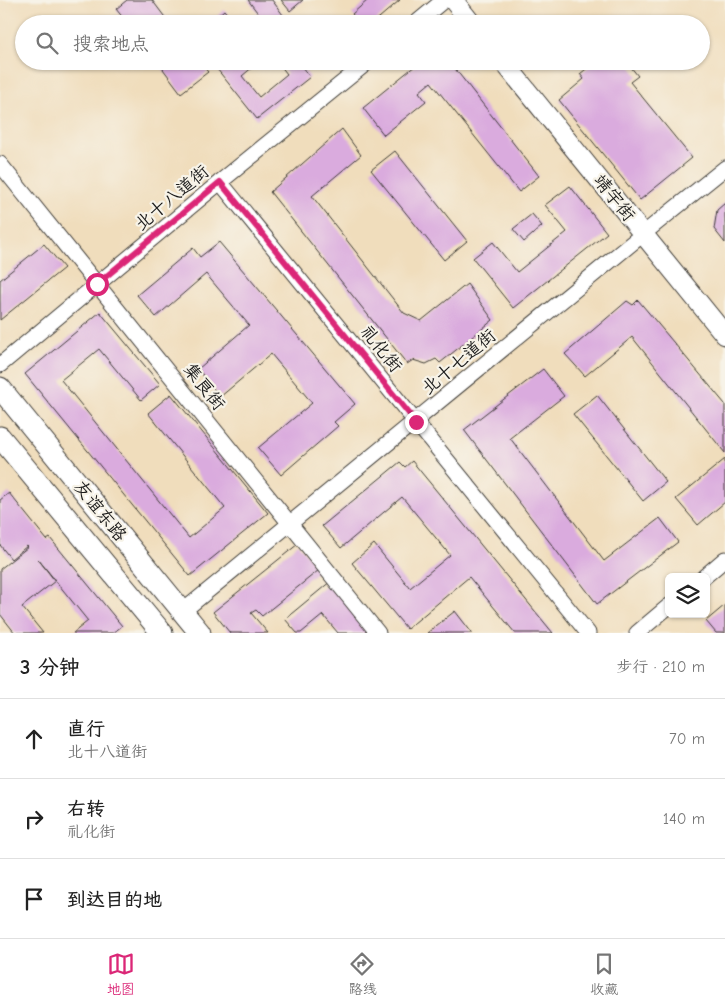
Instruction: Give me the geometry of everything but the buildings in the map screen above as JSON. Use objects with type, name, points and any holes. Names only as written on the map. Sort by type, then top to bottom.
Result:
[{"type":"highway","name":"友谊东路","points":[[0,388],[200,633]]},
{"type":"highway","name":"友谊东路","points":[[3,447],[162,633]]},
{"type":"main road","points":[[453,0],[465,15]]},
{"type":"main road","name":"靖宇街","points":[[510,70],[725,335]]},
{"type":"street","points":[[426,15],[444,0]]},
{"type":"street","name":"北十八道街","points":[[0,364],[358,70]]},
{"type":"street","name":"集良街","points":[[0,164],[378,633]]},
{"type":"street","name":"北十七道街","points":[[182,612],[725,168]]},
{"type":"street","name":"礼化街","points":[[220,182],[588,633]]},
{"type":"street","points":[[709,573],[725,559]]},
{"type":"street","points":[[637,633],[665,609]]},
{"type":"route","points":[[97,284],[220,182],[416,422]]}]
